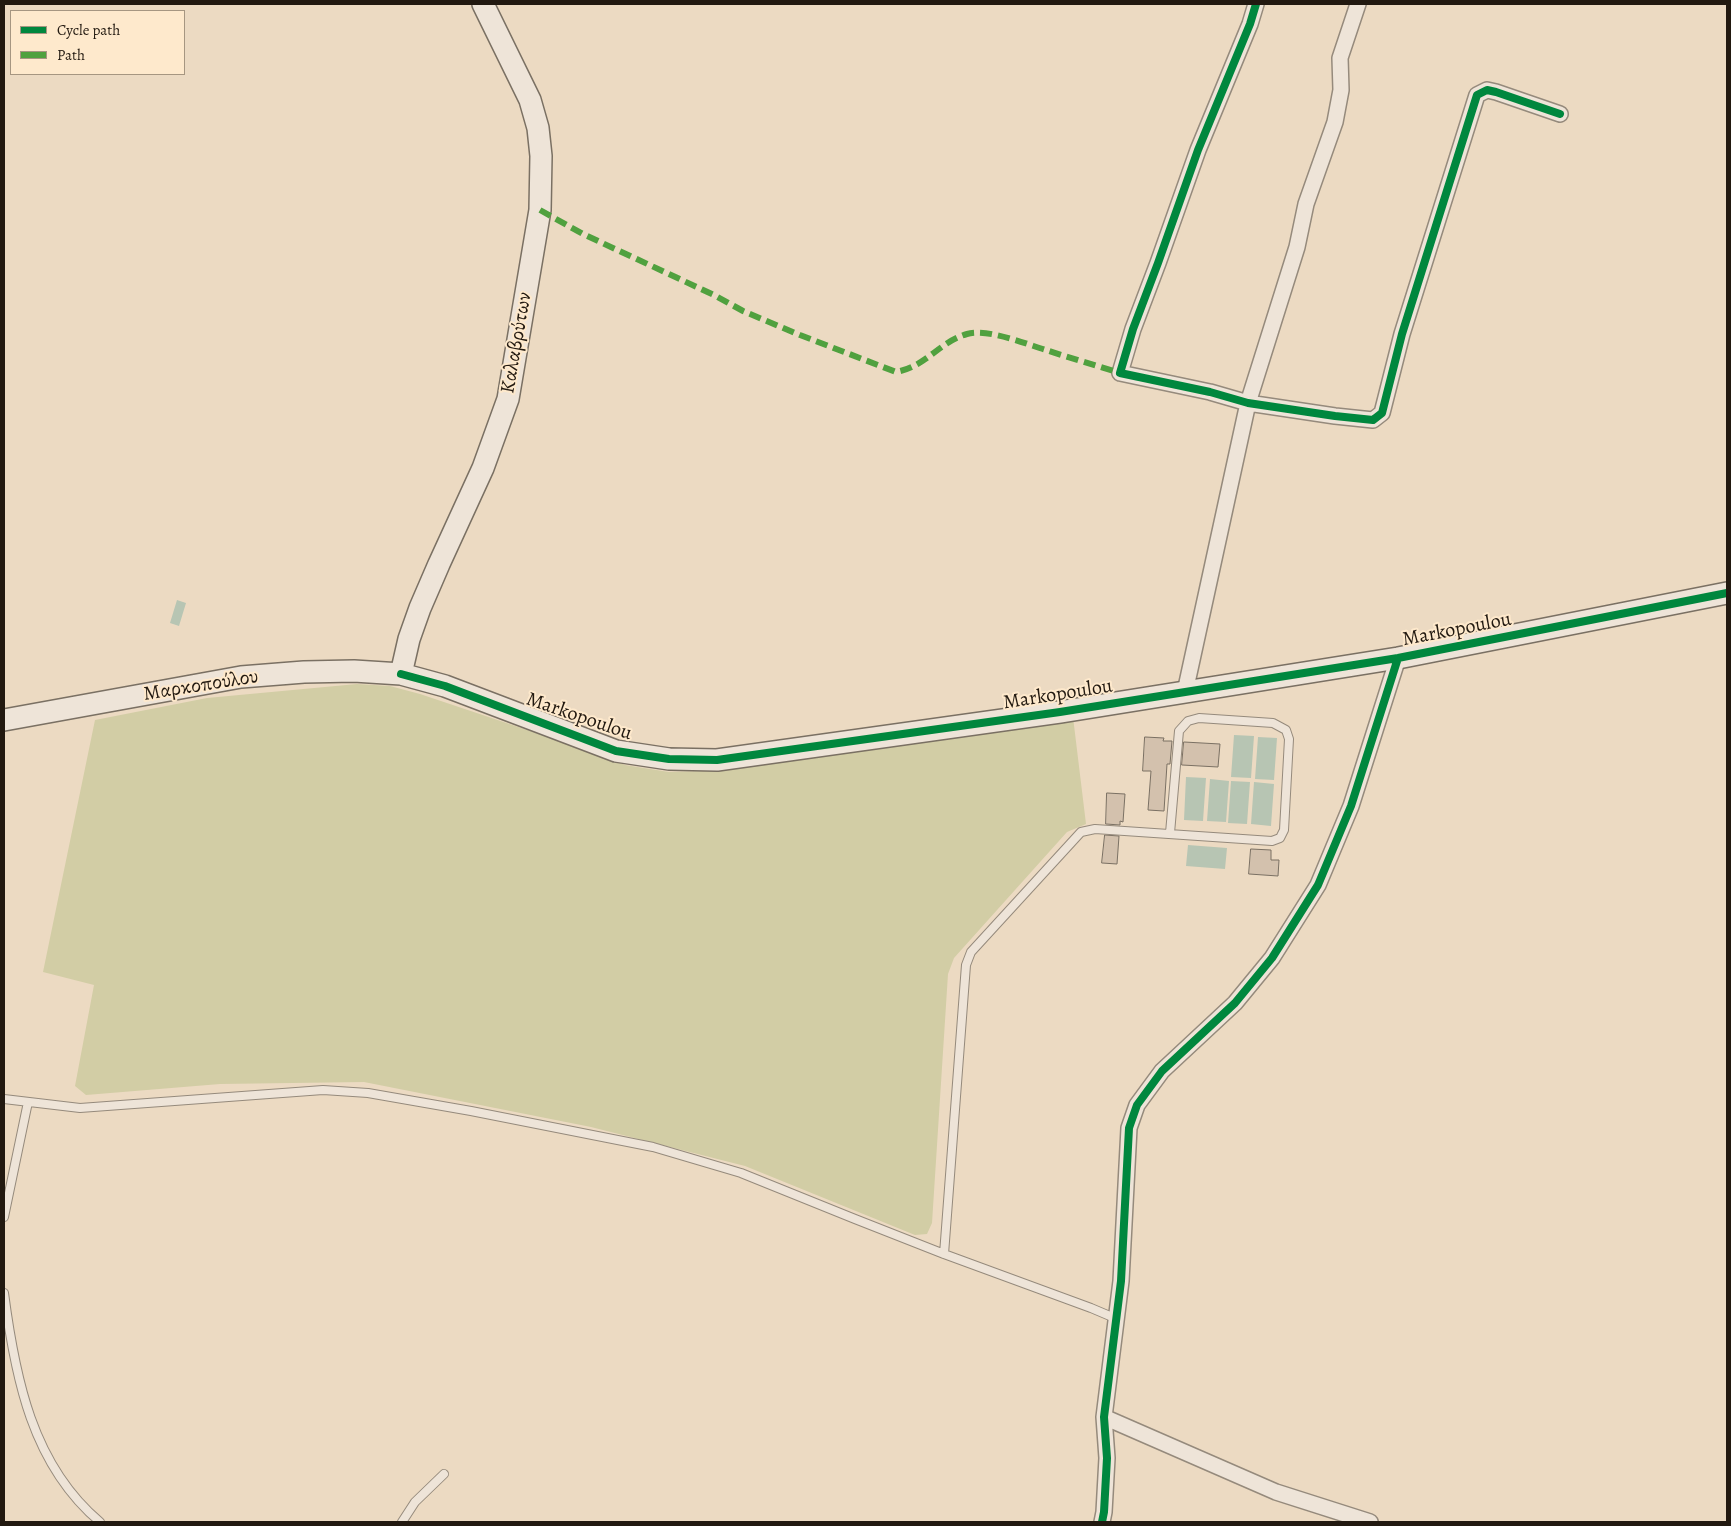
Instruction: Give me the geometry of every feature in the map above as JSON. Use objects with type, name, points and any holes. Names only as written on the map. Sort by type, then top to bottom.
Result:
[{"type":"street","name":"Καλαβρύτων","points":[[401,674],[409,639],[420,608],[483,468],[508,399],[540,210],[541,156],[538,128],[530,100],[483,4]]},
{"type":"street","points":[[1256,4],[1250,24],[1198,150],[1133,329],[1120,373],[1210,392],[1248,403],[1373,420],[1382,413],[1402,334],[1478,95],[1487,90],[1496,92],[1560,114]]},
{"type":"street","points":[[1184,692],[1248,403],[1297,247],[1306,204],[1335,122],[1341,90],[1340,58],[1358,4]]},
{"type":"street","name":"Markopoulou","points":[[401,674],[445,686],[616,751],[669,759],[717,760],[864,740],[1398,658],[1727,593]]},
{"type":"street","points":[[1102,1522],[1108,1458],[1104,1417],[1121,1281],[1129,1128],[1137,1105],[1162,1071],[1235,1003],[1272,958],[1318,885],[1350,806],[1398,658]]},
{"type":"street","name":"Μαρκοπούλου","points":[[4,720],[241,677],[304,672],[354,671],[401,674]]},
{"type":"street","points":[[1104,1417],[1276,1492],[1370,1522]]},
{"type":"lane","points":[[944,1254],[966,965],[971,952],[1082,832],[1095,829],[1272,841],[1280,838],[1284,830],[1289,739],[1286,730],[1273,723],[1200,718],[1188,721],[1180,731],[1170,833]]},
{"type":"lane","points":[[4,1099],[80,1108],[323,1090],[368,1093],[653,1147],[741,1173],[944,1254],[1091,1308],[1117,1320]]},
{"type":"lane","points":[[4,1217],[28,1102]]},
{"type":"lane","points":[[4,1293],[10,1341],[37,1438],[58,1475],[84,1509],[100,1522]]},
{"type":"lane","points":[[402,1522],[416,1502],[444,1474]]},
{"type":"shaded area","points":[[177,600],[186,603],[179,626],[170,623]]},
{"type":"shaded area","points":[[357,684],[390,686],[420,694],[587,750],[625,765],[669,772],[702,771],[1073,717],[1086,824],[1067,832],[954,958],[948,974],[932,1223],[927,1234],[915,1235],[745,1166],[591,1127],[364,1082],[220,1084],[86,1095],[75,1086],[94,985],[43,972],[95,720],[207,698]]},
{"type":"shaded area","points":[[1234,735],[1254,736],[1251,778],[1231,777]]},
{"type":"shaded area","points":[[1258,737],[1277,738],[1274,780],[1255,779]]},
{"type":"shaded area","points":[[1186,777],[1206,778],[1203,821],[1184,820]]},
{"type":"shaded area","points":[[1210,779],[1229,781],[1226,822],[1207,821]]},
{"type":"shaded area","points":[[1231,781],[1250,782],[1247,824],[1228,823]]},
{"type":"shaded area","points":[[1254,782],[1274,784],[1271,826],[1251,824]]},
{"type":"shaded area","points":[[1188,845],[1227,848],[1225,869],[1186,866]]},
{"type":"building","points":[[1145,737],[1164,738],[1163,741],[1172,741],[1170,764],[1167,764],[1164,811],[1148,810],[1151,771],[1143,771]]},
{"type":"building","points":[[1184,742],[1220,744],[1218,767],[1182,765]]},
{"type":"building","points":[[1107,793],[1125,794],[1123,822],[1120,821],[1120,825],[1106,824]]},
{"type":"building","points":[[1105,835],[1119,836],[1117,864],[1102,863]]},
{"type":"building","points":[[1251,849],[1271,850],[1271,860],[1279,860],[1278,876],[1249,874]]},
{"type":"marked path","points":[[540,210],[583,234],[714,295],[743,311],[896,372],[916,365],[948,342],[957,338],[967,334],[985,333],[1120,373]]},
{"type":"cycle path","points":[[1256,4],[1250,24],[1198,150],[1133,329],[1120,373],[1210,392],[1248,403],[1373,420],[1382,413],[1402,334],[1477,95],[1487,90],[1496,92],[1560,114]]},
{"type":"cycle path","points":[[401,674],[445,686],[616,751],[669,759],[717,760],[1060,712],[1398,658],[1727,593]]},
{"type":"cycle path","points":[[1102,1522],[1107,1458],[1104,1417],[1121,1281],[1129,1128],[1137,1105],[1162,1071],[1235,1003],[1272,958],[1318,885],[1351,806],[1398,658]]}]
